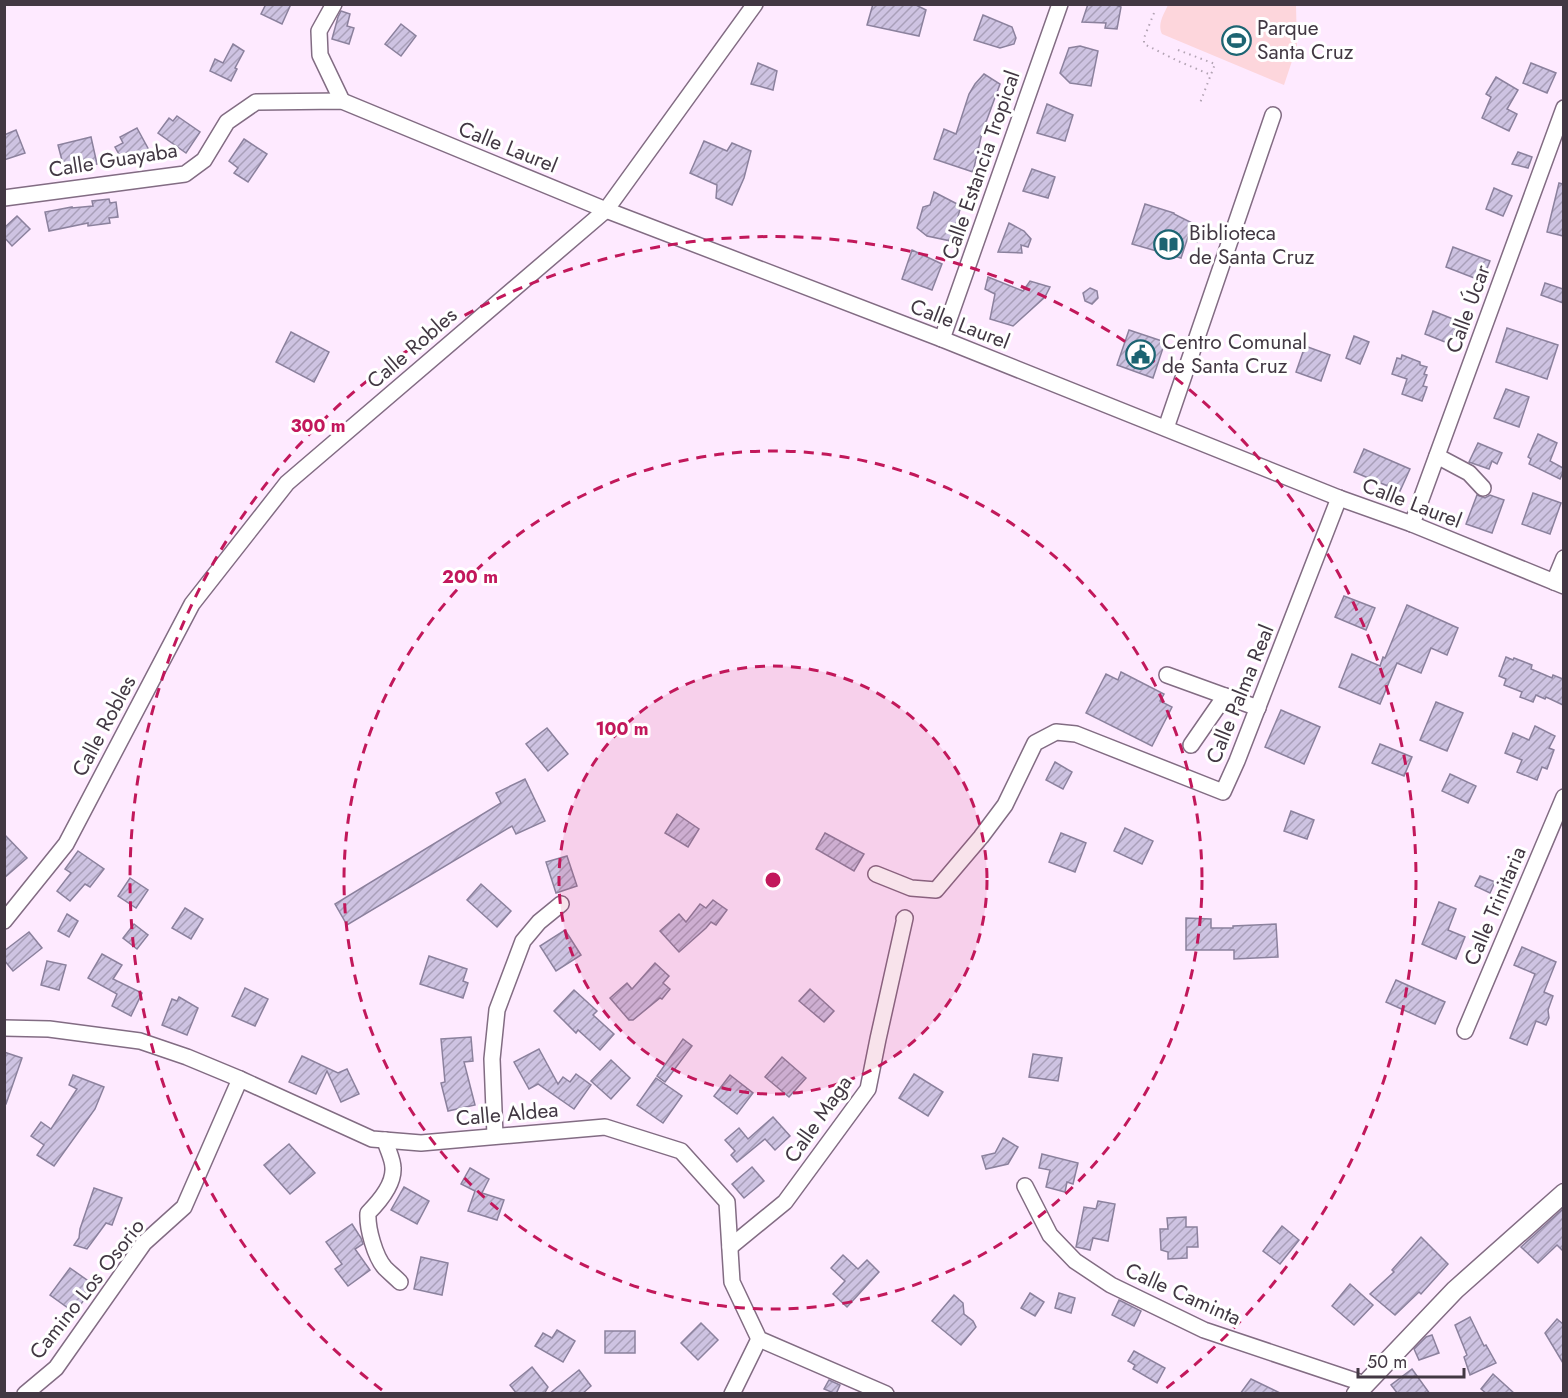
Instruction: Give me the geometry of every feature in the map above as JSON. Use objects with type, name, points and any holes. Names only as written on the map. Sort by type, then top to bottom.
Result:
[{"type":"street","points":[[334,4],[319,31],[320,55],[342,101]]},
{"type":"street","name":"Calle Robles","points":[[4,921],[66,844],[192,604],[287,483],[606,210],[755,4]]},
{"type":"street","name":"Calle Estancia Tropical","points":[[942,339],[1060,4]]},
{"type":"street","name":"Calle Guayaba","points":[[4,198],[185,174],[204,160],[227,122],[256,102],[342,101]]},
{"type":"street","name":"Calle Laurel","points":[[342,101],[606,210],[942,339],[1559,584]]},
{"type":"street","name":"Calle Úcar","points":[[1412,524],[1563,108]]},
{"type":"street","points":[[1166,428],[1273,116]]},
{"type":"street","points":[[1437,456],[1469,474],[1484,488]]},
{"type":"street","name":"Calle Palma Real","points":[[876,874],[911,888],[936,890],[1005,805],[1035,743],[1056,732],[1076,734],[1223,792],[1339,498]]},
{"type":"street","points":[[1559,584],[1563,558]]},
{"type":"street","points":[[1167,675],[1257,708]]},
{"type":"street","points":[[1191,745],[1225,696]]},
{"type":"street","name":"Calle Trinitaria","points":[[1465,1031],[1563,797]]},
{"type":"street","points":[[495,1136],[492,1059],[497,1010],[523,941],[539,922],[561,904]]},
{"type":"street","name":"Calle Maga","points":[[730,1247],[785,1202],[868,1089],[905,918],[904,920]]},
{"type":"street","name":"Calle Aldea","points":[[4,1028],[49,1029],[140,1041],[240,1079],[372,1139],[421,1143],[605,1127],[681,1151],[727,1202],[732,1282],[759,1339]]},
{"type":"street","name":"Camino Los Osorio","points":[[25,1394],[56,1368],[144,1244],[184,1207],[240,1079]]},
{"type":"street","points":[[385,1140],[393,1168],[391,1182],[378,1203],[368,1213],[367,1223],[383,1267],[400,1281]]},
{"type":"street","name":"Calle Caminta","points":[[1025,1186],[1050,1235],[1075,1261],[1111,1285],[1204,1330],[1360,1389]]},
{"type":"street","points":[[1360,1389],[1455,1290],[1563,1193]]},
{"type":"street","points":[[732,1394],[759,1339],[885,1394]]},
{"type":"path","points":[[1154,13],[1144,38],[1144,44],[1211,75]]},
{"type":"path","points":[[1178,50],[1215,64],[1200,103]]},
{"type":"shaded area","name":"Parque Santa Cruz","points":[[1168,5],[1296,5],[1297,46],[1284,85],[1162,34],[1161,23]]},
{"type":"building","points":[[266,4],[291,4],[282,24],[261,14]]},
{"type":"building","points":[[873,4],[914,4],[926,10],[919,36],[867,25]]},
{"type":"building","points":[[1088,4],[1113,4],[1121,7],[1117,29],[1105,28],[1106,23],[1082,22]]},
{"type":"building","points":[[341,11],[350,14],[347,26],[354,28],[349,44],[332,39]]},
{"type":"building","points":[[983,15],[1012,27],[1016,38],[1014,44],[1000,48],[974,40]]},
{"type":"building","points":[[401,24],[416,36],[401,56],[385,44]]},
{"type":"building","points":[[233,44],[244,51],[231,81],[210,71],[215,59],[223,63]]},
{"type":"building","points":[[1080,46],[1098,51],[1091,86],[1070,83],[1060,73],[1069,48]]},
{"type":"building","points":[[758,63],[777,71],[773,90],[751,84]]},
{"type":"building","points":[[1531,63],[1556,73],[1547,93],[1523,83]]},
{"type":"building","points":[[984,74],[1000,84],[982,133],[973,172],[934,159],[944,129],[956,134],[969,94]]},
{"type":"building","points":[[1496,77],[1518,90],[1507,109],[1517,114],[1509,131],[1482,118],[1491,97],[1486,94]]},
{"type":"building","points":[[1047,104],[1073,115],[1065,141],[1037,133]]},
{"type":"building","points":[[177,116],[200,132],[186,153],[158,133],[169,118],[173,121]]},
{"type":"building","points":[[137,128],[150,152],[125,165],[115,147],[123,143],[120,137]]},
{"type":"building","points":[[16,130],[25,153],[4,160],[4,135]]},
{"type":"building","points":[[91,137],[97,164],[65,172],[58,145]]},
{"type":"building","points":[[244,139],[267,154],[248,182],[234,173],[238,168],[229,161]]},
{"type":"building","points":[[704,141],[727,151],[732,143],[751,151],[744,178],[732,205],[716,198],[717,185],[690,173]]},
{"type":"building","points":[[1518,152],[1532,157],[1528,168],[1512,164]]},
{"type":"building","points":[[1032,169],[1055,177],[1048,198],[1023,191]]},
{"type":"building","points":[[1559,183],[1563,184],[1563,236],[1547,232]]},
{"type":"building","points":[[1494,188],[1512,196],[1503,216],[1486,209]]},
{"type":"building","points":[[934,192],[961,206],[951,241],[927,236],[917,228],[923,207],[930,205]]},
{"type":"building","points":[[109,199],[110,203],[116,202],[118,217],[109,218],[110,223],[88,226],[88,223],[49,231],[45,212],[93,206],[92,201]]},
{"type":"building","points":[[1145,204],[1201,225],[1197,242],[1188,237],[1181,258],[1132,244]]},
{"type":"building","points":[[17,216],[30,229],[12,246],[4,237],[4,228]]},
{"type":"building","points":[[1009,223],[1024,231],[1031,239],[1028,247],[1021,245],[1022,253],[998,252]]},
{"type":"building","points":[[1453,247],[1490,261],[1482,281],[1446,267]]},
{"type":"building","points":[[912,250],[942,264],[932,290],[902,279]]},
{"type":"building","points":[[988,277],[1023,291],[1030,281],[1050,287],[1045,297],[1013,326],[990,319],[995,294],[985,289]]},
{"type":"building","points":[[1545,283],[1563,289],[1563,303],[1541,295]]},
{"type":"building","points":[[1090,288],[1097,291],[1098,298],[1092,304],[1085,301],[1083,293]]},
{"type":"building","points":[[1433,311],[1458,321],[1450,344],[1425,334]]},
{"type":"building","points":[[1507,328],[1558,345],[1547,379],[1496,362]]},
{"type":"building","name":"Centro Comunal de Santa Cruz","points":[[1129,330],[1165,342],[1153,378],[1117,365]]},
{"type":"building","points":[[291,332],[329,352],[314,382],[276,362]]},
{"type":"building","points":[[1354,336],[1369,342],[1360,364],[1346,358]]},
{"type":"building","points":[[1305,346],[1330,355],[1321,381],[1296,372]]},
{"type":"building","points":[[1402,355],[1427,367],[1423,386],[1427,387],[1422,401],[1402,394],[1407,379],[1392,374],[1397,358],[1401,359]]},
{"type":"building","points":[[1506,389],[1529,397],[1519,427],[1494,418]]},
{"type":"building","points":[[1538,434],[1557,443],[1550,461],[1563,468],[1560,479],[1529,464],[1531,459],[1528,457]]},
{"type":"building","points":[[1478,443],[1502,453],[1497,464],[1492,461],[1489,469],[1469,462]]},
{"type":"building","points":[[1364,449],[1410,469],[1400,491],[1354,472]]},
{"type":"building","points":[[1533,493],[1561,503],[1550,534],[1522,524]]},
{"type":"building","points":[[1477,495],[1485,498],[1490,495],[1504,500],[1492,533],[1466,524]]},
{"type":"building","points":[[1344,596],[1375,608],[1366,630],[1335,617]]},
{"type":"building","points":[[1407,605],[1458,628],[1447,655],[1431,648],[1421,673],[1397,663],[1380,704],[1339,687],[1352,654],[1380,666]]},
{"type":"building","points":[[1506,657],[1532,665],[1531,669],[1552,678],[1553,675],[1563,679],[1563,705],[1536,695],[1533,702],[1520,697],[1522,692],[1504,685],[1506,679],[1499,676]]},
{"type":"building","points":[[1121,672],[1164,694],[1160,701],[1172,707],[1152,746],[1086,713],[1106,674],[1118,680]]},
{"type":"building","points":[[1436,702],[1463,713],[1447,751],[1420,740]]},
{"type":"building","points":[[1281,710],[1320,727],[1304,764],[1265,747]]},
{"type":"building","points":[[1535,726],[1555,736],[1549,748],[1554,750],[1547,769],[1542,767],[1537,780],[1517,772],[1522,760],[1505,753],[1513,733],[1529,740]]},
{"type":"building","points":[[547,728],[568,754],[548,771],[526,744]]},
{"type":"building","points":[[1380,744],[1412,757],[1404,776],[1372,763]]},
{"type":"building","points":[[1055,762],[1072,772],[1063,789],[1046,780]]},
{"type":"building","points":[[1450,774],[1476,786],[1468,803],[1442,791]]},
{"type":"building","points":[[525,779],[545,821],[516,834],[512,826],[347,925],[335,904],[501,803],[496,793]]},
{"type":"building","points":[[1291,811],[1314,820],[1307,839],[1284,831]]},
{"type":"building","points":[[677,814],[699,829],[688,847],[665,833]]},
{"type":"building","points":[[1125,828],[1153,841],[1142,864],[1114,851]]},
{"type":"building","points":[[825,833],[864,854],[854,871],[816,849]]},
{"type":"building","points":[[1061,833],[1086,843],[1075,872],[1049,862]]},
{"type":"building","points":[[4,834],[27,858],[4,878]]},
{"type":"building","points":[[78,851],[104,869],[90,887],[85,884],[70,901],[57,891],[71,873],[65,869]]},
{"type":"building","points":[[567,856],[577,886],[556,893],[546,862]]},
{"type":"building","points":[[1480,876],[1495,882],[1490,893],[1475,886]]},
{"type":"building","points":[[130,878],[148,890],[136,908],[118,896]]},
{"type":"building","points":[[481,884],[511,911],[497,927],[467,900]]},
{"type":"building","points":[[713,900],[727,910],[716,925],[711,922],[679,952],[660,931],[679,914],[686,922],[700,904],[706,908]]},
{"type":"building","points":[[1439,902],[1456,909],[1448,930],[1465,937],[1456,959],[1422,944]]},
{"type":"building","points":[[185,908],[203,919],[191,939],[172,928]]},
{"type":"building","points":[[67,914],[78,921],[69,937],[58,931]]},
{"type":"building","points":[[1186,918],[1211,919],[1211,928],[1276,924],[1278,957],[1234,959],[1234,950],[1186,950]]},
{"type":"building","points":[[134,924],[148,935],[137,949],[123,938]]},
{"type":"building","points":[[565,930],[581,955],[556,971],[540,946]]},
{"type":"building","points":[[29,932],[42,948],[13,971],[4,960],[4,951]]},
{"type":"building","points":[[1522,947],[1556,962],[1544,992],[1553,996],[1548,1010],[1549,1018],[1546,1025],[1536,1021],[1527,1045],[1510,1038],[1535,974],[1514,965]]},
{"type":"building","points":[[102,954],[122,965],[113,979],[142,993],[131,1016],[112,1006],[117,994],[88,978]]},
{"type":"building","points":[[429,956],[467,969],[463,981],[468,983],[463,998],[420,984]]},
{"type":"building","points":[[47,961],[66,965],[59,990],[41,985]]},
{"type":"building","points":[[655,963],[669,976],[663,983],[670,989],[662,999],[660,998],[633,1020],[629,1020],[610,998],[627,983],[632,989]]},
{"type":"building","points":[[1396,980],[1445,1002],[1435,1024],[1386,1002]]},
{"type":"building","points":[[245,988],[268,999],[255,1026],[232,1016]]},
{"type":"building","points":[[810,989],[834,1011],[824,1022],[799,1001]]},
{"type":"building","points":[[574,990],[597,1011],[593,1015],[614,1034],[600,1050],[578,1030],[576,1033],[554,1011]]},
{"type":"building","points":[[179,997],[198,1008],[187,1035],[162,1025],[172,999],[177,1001]]},
{"type":"building","points":[[471,1037],[473,1061],[464,1062],[475,1105],[448,1111],[441,1083],[445,1082],[441,1039]]},
{"type":"building","points":[[683,1039],[692,1046],[665,1082],[657,1076]]},
{"type":"building","points":[[539,1049],[558,1084],[563,1077],[570,1082],[576,1074],[591,1085],[574,1109],[538,1084],[529,1089],[514,1062]]},
{"type":"building","points":[[4,1052],[22,1058],[6,1104],[4,1104]]},
{"type":"building","points":[[1033,1054],[1062,1058],[1058,1081],[1029,1077]]},
{"type":"building","points":[[302,1056],[338,1073],[347,1069],[359,1094],[341,1102],[327,1071],[316,1094],[289,1082]]},
{"type":"building","points":[[782,1057],[806,1078],[789,1097],[765,1077]]},
{"type":"building","points":[[611,1060],[630,1078],[611,1099],[591,1081]]},
{"type":"building","points":[[914,1074],[943,1092],[928,1116],[899,1098]]},
{"type":"building","points":[[73,1075],[104,1087],[95,1109],[54,1166],[37,1155],[44,1145],[31,1136],[41,1122],[51,1129],[77,1089],[69,1085]]},
{"type":"building","points":[[730,1075],[753,1093],[737,1114],[714,1096]]},
{"type":"building","points":[[656,1078],[682,1096],[663,1123],[637,1105]]},
{"type":"building","points":[[773,1117],[790,1136],[775,1150],[765,1139],[737,1162],[731,1155],[735,1151],[725,1140],[739,1128],[748,1139]]},
{"type":"building","points":[[1003,1138],[1018,1147],[1008,1164],[986,1169],[982,1156],[995,1153]]},
{"type":"building","points":[[289,1144],[315,1173],[290,1194],[264,1165]]},
{"type":"building","points":[[1042,1154],[1078,1163],[1073,1184],[1067,1182],[1065,1192],[1046,1187],[1050,1170],[1039,1168]]},
{"type":"building","points":[[752,1167],[764,1181],[744,1198],[732,1184]]},
{"type":"building","points":[[470,1168],[489,1179],[482,1193],[504,1200],[497,1220],[468,1211],[475,1191],[461,1184]]},
{"type":"building","points":[[404,1187],[429,1201],[417,1224],[391,1210]]},
{"type":"building","points":[[94,1188],[122,1198],[112,1225],[106,1223],[87,1249],[74,1245],[79,1238]]},
{"type":"building","points":[[1098,1201],[1115,1204],[1108,1241],[1093,1238],[1090,1250],[1076,1247],[1084,1207],[1096,1209]]},
{"type":"building","points":[[1563,1209],[1563,1251],[1557,1245],[1538,1263],[1521,1247]]},
{"type":"building","points":[[1186,1217],[1186,1227],[1197,1227],[1198,1247],[1187,1247],[1187,1258],[1168,1259],[1168,1252],[1161,1250],[1160,1229],[1168,1229],[1167,1218]]},
{"type":"building","points":[[352,1224],[363,1244],[355,1249],[370,1270],[348,1286],[335,1269],[342,1264],[326,1242]]},
{"type":"building","points":[[1282,1226],[1299,1240],[1280,1264],[1263,1251]]},
{"type":"building","points":[[1421,1237],[1448,1264],[1421,1294],[1419,1292],[1395,1315],[1370,1294],[1394,1272],[1392,1270]]},
{"type":"building","points":[[843,1255],[858,1269],[867,1260],[879,1272],[847,1307],[833,1294],[845,1281],[831,1268]]},
{"type":"building","points":[[421,1257],[448,1263],[442,1295],[414,1289]]},
{"type":"building","points":[[70,1268],[94,1285],[75,1313],[50,1295]]},
{"type":"building","points":[[1350,1284],[1373,1305],[1354,1325],[1332,1306]]},
{"type":"building","points":[[1030,1293],[1044,1302],[1035,1316],[1021,1308]]},
{"type":"building","points":[[1059,1293],[1075,1298],[1071,1313],[1055,1308]]},
{"type":"building","points":[[954,1295],[963,1303],[964,1314],[973,1321],[976,1327],[961,1345],[932,1321]]},
{"type":"building","points":[[1119,1300],[1141,1311],[1134,1326],[1112,1315]]},
{"type":"building","points":[[1470,1317],[1484,1346],[1486,1345],[1496,1363],[1470,1375],[1464,1357],[1467,1355],[1455,1325]]},
{"type":"building","points":[[1557,1319],[1563,1324],[1563,1363],[1545,1333]]},
{"type":"building","points":[[701,1323],[718,1340],[698,1360],[681,1343]]},
{"type":"building","points":[[557,1330],[575,1341],[563,1362],[535,1346],[543,1333],[552,1338]]},
{"type":"building","points":[[605,1331],[635,1331],[635,1353],[605,1353]]},
{"type":"building","points":[[1432,1335],[1439,1353],[1419,1360],[1414,1349],[1426,1337]]},
{"type":"building","points":[[1134,1351],[1165,1368],[1157,1383],[1133,1369],[1135,1365],[1128,1361]]},
{"type":"building","points":[[532,1367],[548,1387],[544,1394],[517,1394],[510,1385]]},
{"type":"building","points":[[1412,1369],[1430,1394],[1398,1394],[1391,1385]]},
{"type":"building","points":[[579,1370],[591,1386],[582,1394],[549,1394]]},
{"type":"building","points":[[1493,1374],[1515,1394],[1487,1394],[1481,1389]]},
{"type":"building","points":[[1251,1379],[1282,1394],[1240,1394]]},
{"type":"building","points":[[829,1380],[840,1385],[836,1394],[824,1389]]},
{"type":"place","name":"Parque Santa Cruz","points":[[1236,40]]},
{"type":"place","name":"Biblioteca de Santa Cruz","points":[[1168,245]]},
{"type":"place","name":"Centro Comunal de Santa Cruz","points":[[1141,354]]}]
